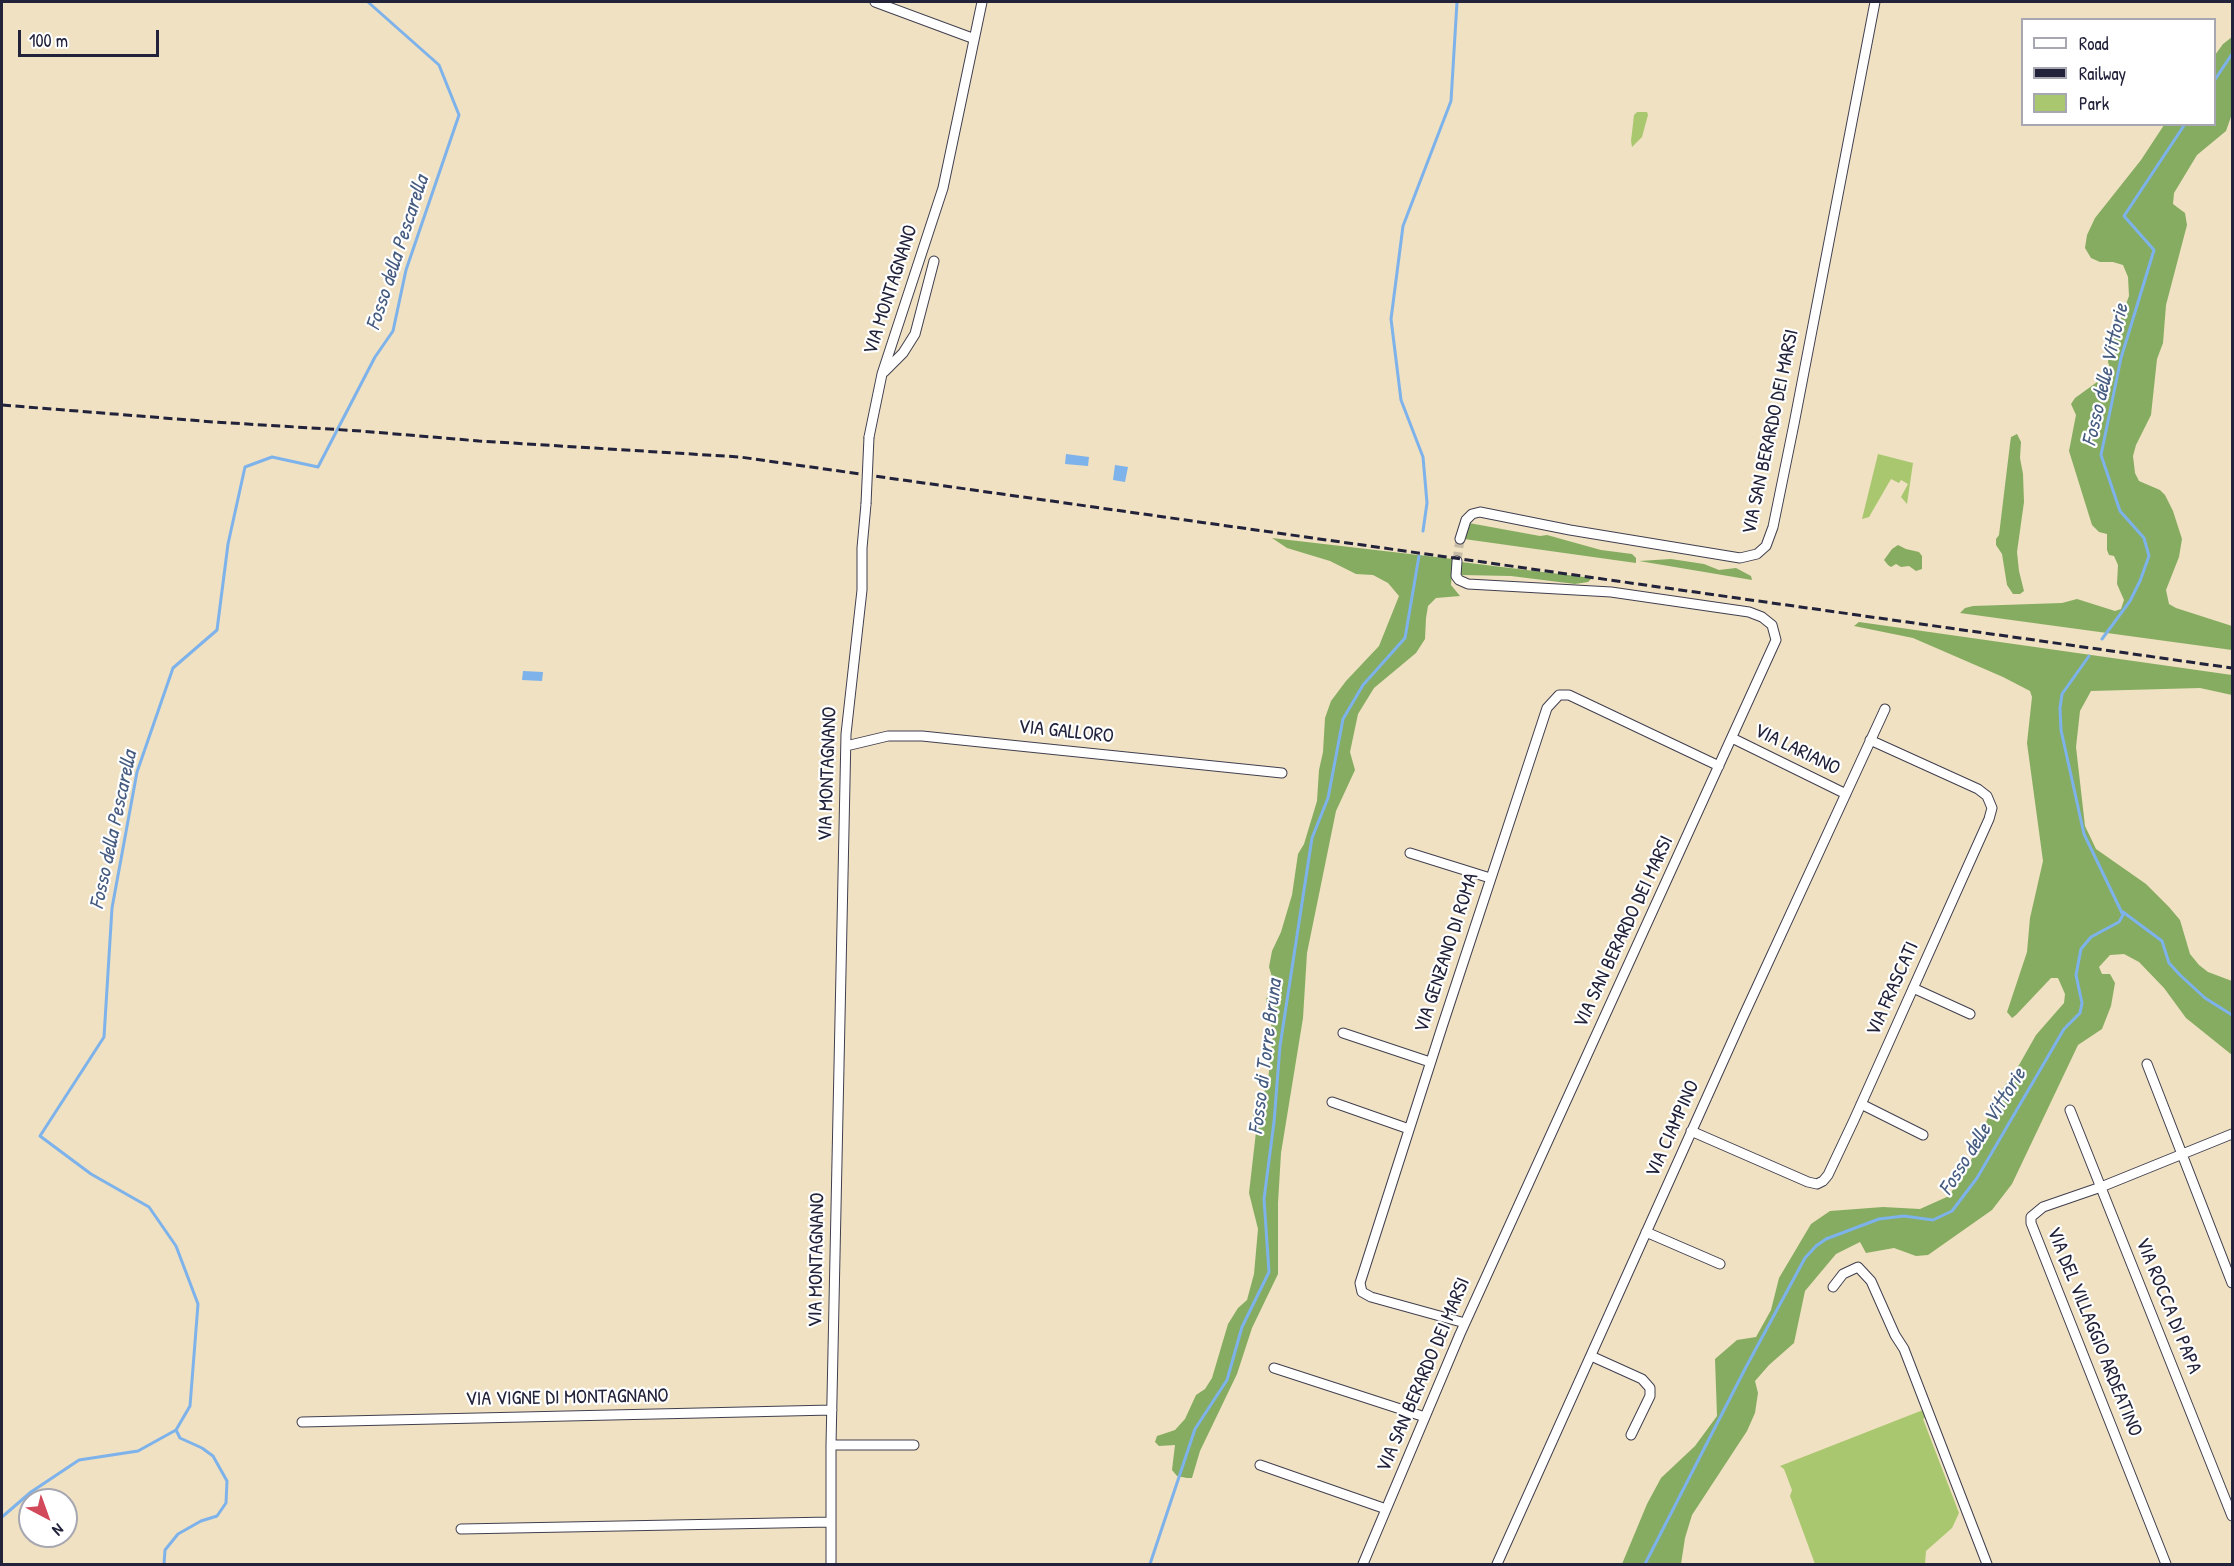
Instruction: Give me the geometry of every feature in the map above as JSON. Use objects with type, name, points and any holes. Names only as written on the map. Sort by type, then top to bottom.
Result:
[{"type":"street","points":[[875,2],[972,38]]},
{"type":"street","name":"VIA MONTAGNANO","points":[[831,1564],[831,1445],[846,746],[862,590],[862,548],[869,437],[882,374],[943,188],[972,38],[982,2]]},
{"type":"street","name":"VIA SAN BERARDO DEI MARSI","points":[[1460,539],[1466,520],[1472,514],[1480,512],[1570,530],[1740,558],[1757,554],[1766,546],[1773,528],[1794,424],[1875,2]]},
{"type":"street","points":[[882,374],[903,353],[915,334],[934,261]]},
{"type":"street","name":"VIA SAN BERARDO DEI MARSI","points":[[1363,1564],[1465,1323],[1775,644],[1775,631],[1765,619],[1745,611],[1626,593],[1464,583],[1456,576],[1457,561]]},
{"type":"street","name":"VIA GENZANO DI ROMA","points":[[1465,1323],[1376,1299],[1366,1295],[1360,1288],[1430,1062],[1544,714],[1550,702],[1559,695],[1569,695],[1719,766]]},
{"type":"street","name":"VIA CIAMPINO","points":[[1497,1564],[1691,1131],[1885,709]]},
{"type":"street","name":"VIA GALLORO","points":[[846,746],[888,736],[918,736],[1282,773]]},
{"type":"street","name":"VIA LARIANO","points":[[1732,738],[1846,794]]},
{"type":"street","name":"VIA FRASCATI","points":[[1691,1131],[1817,1184],[1828,1175],[1861,1104],[1992,808],[1988,796],[1978,789],[1870,740]]},
{"type":"street","points":[[1410,853],[1490,878]]},
{"type":"street","points":[[1913,988],[1970,1014]]},
{"type":"street","points":[[1343,1033],[1430,1062]]},
{"type":"street","points":[[2147,1065],[2232,1283]]},
{"type":"street","points":[[1332,1102],[1409,1129]]},
{"type":"street","points":[[1861,1104],[1923,1135]]},
{"type":"street","name":"VIA ROCCA DI PAPA","points":[[2070,1110],[2232,1516]]},
{"type":"street","name":"VIA DEL VILLAGGIO ARDEATINO","points":[[2166,1564],[2030,1220],[2033,1213],[2043,1207],[2101,1187],[2232,1134]]},
{"type":"street","points":[[1646,1232],[1720,1264]]},
{"type":"street","points":[[1833,1287],[1843,1274],[1858,1268],[1871,1281],[1895,1335],[1904,1349],[1987,1564]]},
{"type":"street","points":[[1591,1356],[1642,1379],[1650,1388],[1650,1396],[1631,1435]]},
{"type":"street","points":[[1274,1368],[1425,1417]]},
{"type":"street","name":"VIA VIGNE DI MONTAGNANO","points":[[302,1422],[832,1410]]},
{"type":"street","points":[[831,1445],[914,1445]]},
{"type":"street","points":[[1260,1465],[1386,1509]]},
{"type":"street","points":[[461,1529],[831,1522]]},
{"type":"green space","points":[[2232,37],[2232,114],[2226,131],[2197,155],[2174,193],[2173,204],[2185,213],[2187,225],[2166,305],[2163,343],[2157,359],[2151,415],[2133,456],[2135,473],[2139,481],[2160,490],[2165,495],[2182,539],[2179,557],[2166,590],[2169,604],[2232,626],[2232,650],[1960,613],[1965,608],[1973,606],[2062,603],[2077,599],[2115,611],[2121,609],[2124,600],[2117,584],[2118,565],[2114,556],[2109,555],[2107,550],[2107,534],[2099,532],[2092,525],[2069,451],[2076,415],[2071,404],[2075,398],[2104,377],[2110,368],[2108,362],[2110,348],[2129,296],[2128,277],[2123,265],[2100,262],[2091,258],[2085,248],[2087,235],[2095,218],[2141,160],[2163,126],[2216,126],[2216,54]]},
{"type":"green space","points":[[1637,112],[1647,112],[1648,115],[1642,137],[1632,147],[1634,115]]},
{"type":"green space","points":[[2017,434],[2021,442],[2024,502],[2017,552],[2024,591],[2020,594],[2013,594],[2007,585],[2002,554],[1996,545],[1996,539],[1999,535],[2011,437]]},
{"type":"green space","points":[[1878,454],[1913,463],[1907,504],[1901,497],[1908,484],[1901,480],[1899,483],[1891,479],[1869,517],[1862,519]]},
{"type":"green space","points":[[1469,523],[1540,536],[1547,535],[1601,550],[1632,554],[1636,558],[1636,563],[1464,539]]},
{"type":"green space","points":[[1272,538],[1453,559],[1451,585],[1460,596],[1436,598],[1428,606],[1425,639],[1416,653],[1374,688],[1358,714],[1350,752],[1355,770],[1336,811],[1307,953],[1303,1018],[1281,1153],[1278,1274],[1252,1328],[1237,1374],[1200,1451],[1192,1478],[1187,1478],[1177,1476],[1172,1470],[1175,1445],[1159,1446],[1155,1442],[1157,1436],[1175,1430],[1185,1419],[1196,1395],[1205,1389],[1212,1378],[1228,1324],[1238,1308],[1247,1300],[1254,1274],[1258,1229],[1249,1193],[1256,1132],[1253,1114],[1261,1101],[1268,1081],[1273,1033],[1266,1001],[1272,977],[1269,967],[1272,951],[1281,932],[1292,895],[1298,854],[1304,844],[1317,801],[1325,718],[1331,701],[1346,681],[1379,646],[1399,596],[1388,583],[1373,575],[1356,574],[1330,561],[1287,548]]},
{"type":"green space","points":[[1898,545],[1919,552],[1922,556],[1922,569],[1916,571],[1909,566],[1901,567],[1896,564],[1891,567],[1888,565],[1884,560]]},
{"type":"green space","points":[[1671,559],[1704,564],[1719,570],[1736,568],[1751,576],[1752,580],[1639,561]]},
{"type":"green space","points":[[1461,562],[1592,578],[1588,582],[1575,584],[1511,576],[1462,575],[1459,574]]},
{"type":"green space","points":[[1859,622],[2232,675],[2232,695],[2200,688],[2091,691],[2080,711],[2076,747],[2085,826],[2096,849],[2146,884],[2169,907],[2180,920],[2190,954],[2199,965],[2208,972],[2232,981],[2232,1055],[2186,1018],[2164,988],[2139,962],[2124,954],[2110,955],[2099,967],[2102,974],[2110,974],[2115,983],[2111,1006],[2102,1029],[2078,1045],[2012,1184],[1992,1210],[1928,1255],[1916,1256],[1894,1248],[1866,1253],[1860,1242],[1836,1254],[1805,1291],[1794,1343],[1755,1381],[1758,1393],[1755,1413],[1747,1431],[1692,1515],[1681,1564],[1622,1564],[1647,1504],[1661,1478],[1695,1446],[1717,1416],[1715,1359],[1737,1340],[1756,1337],[1771,1310],[1779,1278],[1811,1224],[1830,1211],[1883,1207],[1920,1209],[1949,1196],[1974,1155],[1994,1101],[2036,1035],[2064,1003],[2065,994],[2058,978],[2051,978],[2016,1015],[2012,1018],[2007,1012],[2027,952],[2030,918],[2043,861],[2027,743],[2032,697],[2030,691],[1913,638],[1854,626]]},
{"type":"green space","points":[[1923,1410],[1926,1417],[1923,1419],[1959,1513],[1952,1528],[1926,1551],[1925,1564],[1815,1564],[1790,1496],[1792,1490],[1784,1469],[1780,1466]]},
{"type":"water","points":[[1066,454],[1089,457],[1088,466],[1065,464]]},
{"type":"water","points":[[1115,465],[1128,467],[1125,482],[1113,480]]},
{"type":"water","points":[[523,671],[543,672],[542,681],[522,680]]},
{"type":"waterway","name":"Fosso della Pescarella","points":[[2,1517],[31,1492],[79,1460],[138,1451],[176,1430],[190,1406],[198,1304],[176,1246],[149,1207],[91,1174],[40,1136],[104,1037],[112,908],[137,772],[173,668],[217,630],[228,544],[245,467],[272,457],[318,467],[375,357],[393,331],[406,270],[459,115],[439,65],[368,2]]},
{"type":"waterway","name":"Fosso di Torre Bruna","points":[[1423,531],[1427,503],[1423,457],[1401,400],[1391,319],[1403,226],[1451,101],[1457,2]]},
{"type":"waterway","name":"Fosso delle Vittorie","points":[[2216,78],[2232,54]]},
{"type":"waterway","name":"Fosso delle Vittorie","points":[[2102,639],[2130,601],[2149,556],[2144,538],[2120,511],[2101,455],[2121,358],[2154,250],[2124,216],[2184,126]]},
{"type":"waterway","name":"Fosso di Torre Bruna","points":[[1150,1564],[1195,1429],[1227,1380],[1242,1327],[1269,1272],[1264,1199],[1274,1122],[1280,1046],[1312,838],[1328,798],[1343,719],[1363,685],[1405,638],[1419,556]]},
{"type":"waterway","name":"Fosso delle Vittorie","points":[[1645,1564],[1805,1258],[1826,1239],[1879,1219],[1904,1216],[1933,1220],[1952,1211],[1977,1178],[2064,1029],[2080,1013],[2082,1003],[2076,975],[2081,949],[2091,937],[2119,922],[2123,915],[2084,834],[2061,730],[2062,694],[2089,656]]},
{"type":"waterway","points":[[2123,912],[2162,941],[2169,963],[2180,975],[2205,998],[2232,1015]]},
{"type":"waterway","points":[[164,1564],[165,1550],[178,1534],[201,1521],[217,1516],[226,1503],[227,1481],[213,1456],[180,1438],[176,1430]]},
{"type":"tunnel","points":[[1457,561],[1460,539]]},
{"type":"railway","points":[[2,405],[479,441],[740,457],[2232,668]]}]
